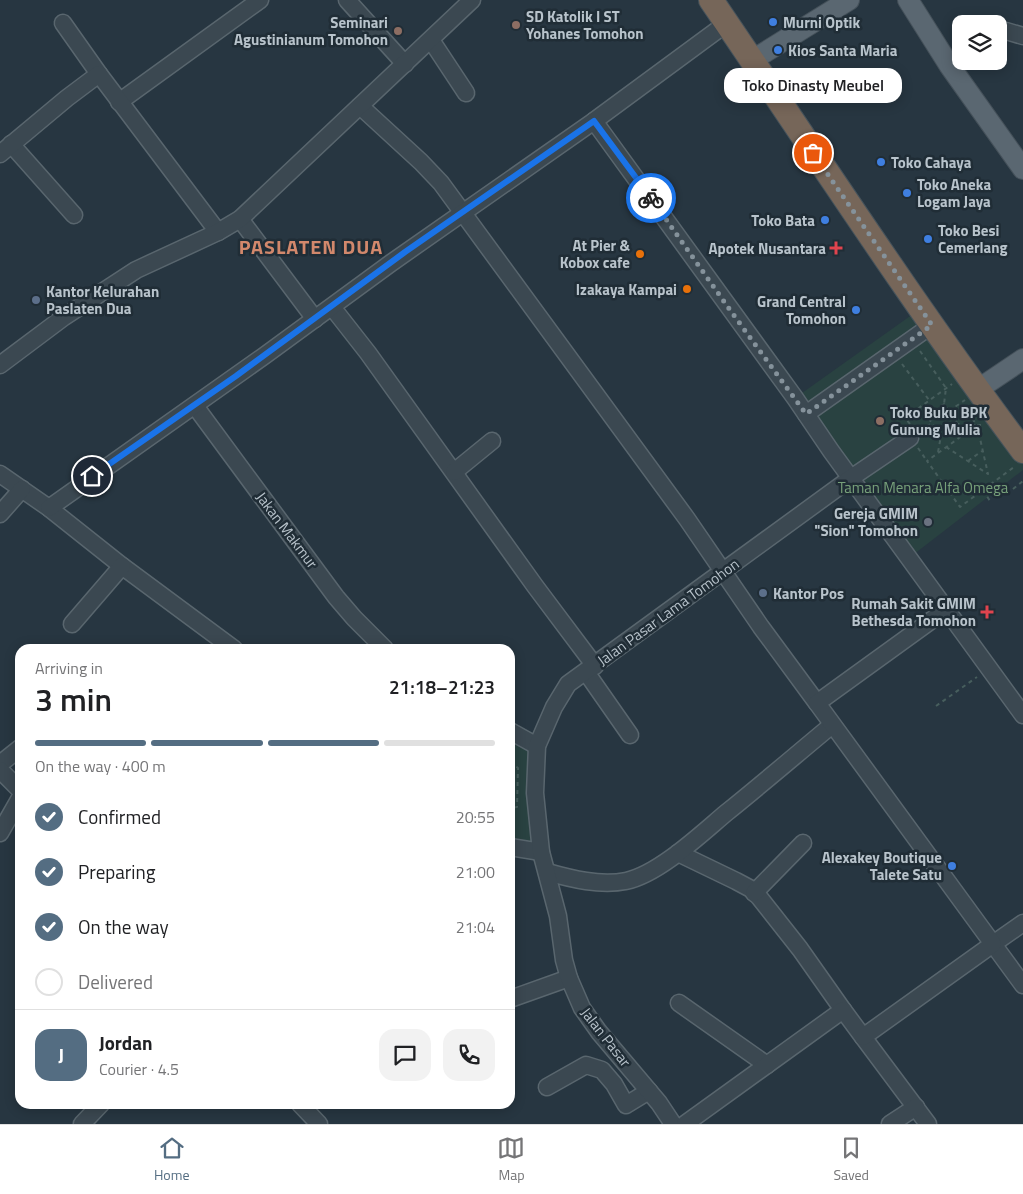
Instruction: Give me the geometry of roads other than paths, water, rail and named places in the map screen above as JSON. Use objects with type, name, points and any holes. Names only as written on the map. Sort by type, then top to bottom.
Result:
[{"type":"highway","points":[[711,0],[886,261],[932,325],[970,394],[1021,456]]},
{"type":"main road","points":[[751,61],[849,0]]},
{"type":"main road","points":[[908,0],[952,57]]},
{"type":"main road","points":[[961,70],[1023,169]]},
{"type":"main road","points":[[970,394],[1023,359]]},
{"type":"street","points":[[119,102],[260,0]]},
{"type":"street","points":[[347,0],[405,64]]},
{"type":"street","points":[[0,365],[64,317],[136,270],[218,232],[240,219],[472,0]]},
{"type":"street","points":[[63,23],[119,102],[218,232]]},
{"type":"street","points":[[48,508],[136,445],[195,406],[462,212],[594,121],[727,23]]},
{"type":"street","points":[[1007,32],[1023,36]]},
{"type":"street","points":[[431,40],[466,93]]},
{"type":"street","points":[[74,215],[6,149],[99,74]]},
{"type":"street","points":[[360,106],[432,173],[462,212],[687,519],[832,725],[1023,985]]},
{"type":"street","points":[[594,121],[1023,715]]},
{"type":"street","points":[[240,219],[315,319]]},
{"type":"street","points":[[332,306],[368,353],[535,586],[590,669],[630,735]]},
{"type":"street","points":[[806,414],[932,325]]},
{"type":"street","name":"Jakan Makmur","points":[[195,406],[336,597],[380,644]]},
{"type":"street","name":"Jalan Pasar Lama Tomohon","points":[[541,852],[535,794],[537,746],[554,707],[568,684],[851,478],[911,432]]},
{"type":"street","points":[[454,472],[492,441]]},
{"type":"street","points":[[0,474],[48,508],[227,644]]},
{"type":"street","points":[[0,514],[22,489]]},
{"type":"street","points":[[72,624],[122,566]]},
{"type":"street","points":[[817,703],[947,609]]},
{"type":"street","points":[[547,872],[570,878],[601,882],[627,880],[649,871],[678,852],[832,725]]},
{"type":"street","points":[[515,734],[537,746]]},
{"type":"street","points":[[0,764],[15,752]]},
{"type":"street","points":[[0,770],[15,785]]},
{"type":"street","points":[[0,833],[15,807]]},
{"type":"street","points":[[754,893],[803,843]]},
{"type":"street","points":[[515,848],[541,852]]},
{"type":"street","name":"Jalan Pasar","points":[[541,852],[558,916],[564,960],[569,978],[582,1008],[673,1124]]},
{"type":"street","points":[[678,852],[736,881],[754,893],[800,949],[928,1124]]},
{"type":"street","points":[[863,1037],[1023,924]]},
{"type":"street","points":[[515,997],[569,978]]},
{"type":"street","points":[[679,1003],[767,1065]]},
{"type":"street","points":[[685,1124],[843,1010]]},
{"type":"street","points":[[547,1087],[586,1065],[602,1070],[614,1084],[626,1105],[649,1091]]},
{"type":"street","points":[[890,1124],[916,1107]]},
{"type":"street","points":[[82,1124],[96,1109]]},
{"type":"street","points":[[305,1109],[319,1124]]},
{"type":"place","name":"Murni Optik","points":[[773,22]]},
{"type":"place","name":"SD Katolik I ST Yohanes Tomohon","points":[[516,25]]},
{"type":"place","name":"Seminari Agustinianum Tomohon","points":[[398,31]]},
{"type":"place","name":"Kios Santa Maria","points":[[778,50]]},
{"type":"place","name":"Toko Dinasty Meubel","points":[[813,153]]},
{"type":"place","name":"Toko Cahaya","points":[[881,162]]},
{"type":"place","name":"Toko Aneka Logam Jaya","points":[[907,193]]},
{"type":"place","name":"Toko Bata","points":[[825,220]]},
{"type":"place","name":"Toko Besi Cemerlang","points":[[928,239]]},
{"type":"place","name":"Apotek Nusantara","points":[[836,248]]},
{"type":"place","name":"At Pier & Kobox cafe","points":[[640,254]]},
{"type":"place","name":"Izakaya Kampai","points":[[687,289]]},
{"type":"place","name":"Kantor Kelurahan Paslaten Dua","points":[[36,300]]},
{"type":"place","name":"Grand Central Tomohon","points":[[856,310]]},
{"type":"place","name":"Toko Buku BPK Gunung Mulia","points":[[880,421]]},
{"type":"place","name":"Gereja GMIM \"Sion\" Tomohon","points":[[928,522]]},
{"type":"place","name":"Kantor Pos","points":[[763,593]]},
{"type":"place","name":"Rumah Sakit GMIM Bethesda Tomohon","points":[[987,612]]},
{"type":"place","name":"Alexakey Boutique Talete Satu","points":[[952,866]]},
{"type":"district","name":"PASLATEN DUA","points":[[311,246]]},
{"type":"park label","name":"Taman Menara Alfa Omega","points":[[923,487]]}]
